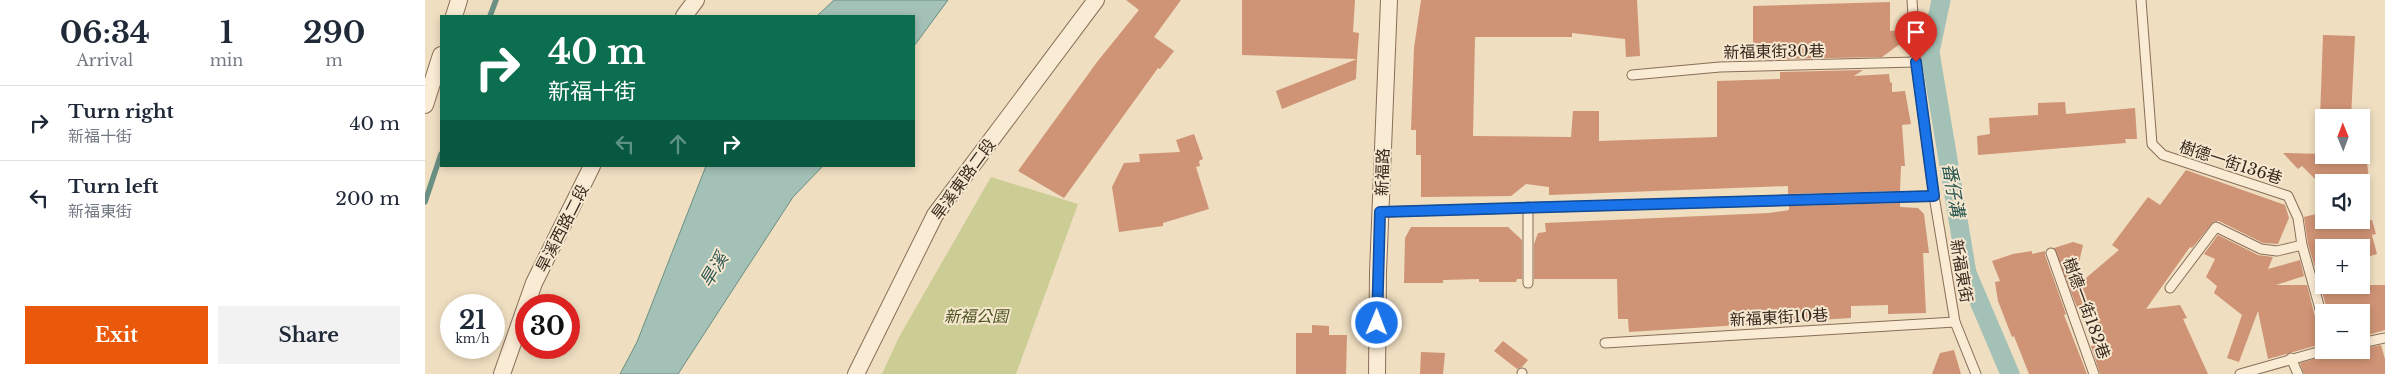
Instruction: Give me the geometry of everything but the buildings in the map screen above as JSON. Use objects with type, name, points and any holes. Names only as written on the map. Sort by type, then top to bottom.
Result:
[{"type":"street","points":[[454,15],[459,0]]},
{"type":"street","points":[[685,15],[696,0]]},
{"type":"street","name":"旱溪東路二段","points":[[856,374],[935,216],[1096,0]]},
{"type":"street","name":"新福路","points":[[1377,374],[1380,212],[1389,0]]},
{"type":"street","points":[[429,103],[440,59]]},
{"type":"street","name":"旱溪西路二段","points":[[502,374],[534,283],[592,167]]},
{"type":"lane","name":"新福東街","points":[[1912,0],[1916,62],[1934,196],[1955,322],[1974,370]]},
{"type":"lane","name":"樹德一街136巷","points":[[2141,0],[2151,144],[2163,155],[2288,196],[2298,218],[2302,245],[2319,304]]},
{"type":"lane","name":"新福東街30巷","points":[[1633,75],[1720,67],[1916,62]]},
{"type":"lane","points":[[1380,212],[1934,196]]},
{"type":"lane","points":[[1527,283],[1528,207]]},
{"type":"lane","points":[[2170,288],[2216,227],[2261,249],[2277,251],[2302,245]]},
{"type":"lane","name":"樹德一街182巷","points":[[2051,253],[2094,374]]},
{"type":"lane","name":"新福東街10巷","points":[[1605,342],[1955,322]]},
{"type":"lane","points":[[2370,341],[2385,338]]},
{"type":"lane","points":[[2240,374],[2315,352]]},
{"type":"lane","points":[[2291,358],[2299,374]]},
{"type":"green space","name":"新福公園","points":[[991,177],[1078,204],[1016,374],[882,374],[899,337]]},
{"type":"water","points":[[834,0],[948,0],[915,45],[915,15],[818,15]]},
{"type":"water","name":"旱溪","points":[[706,167],[822,167],[793,197],[678,374],[620,374],[637,342]]},
{"type":"waterway","points":[[490,15],[496,0]]},
{"type":"waterway","name":"番仔溝","points":[[1941,0],[1930,52],[1967,273],[2010,374]]},
{"type":"waterway","points":[[425,202],[440,157]]},
{"type":"route","points":[[1377,323],[1380,212],[1934,196],[1916,62]]}]
